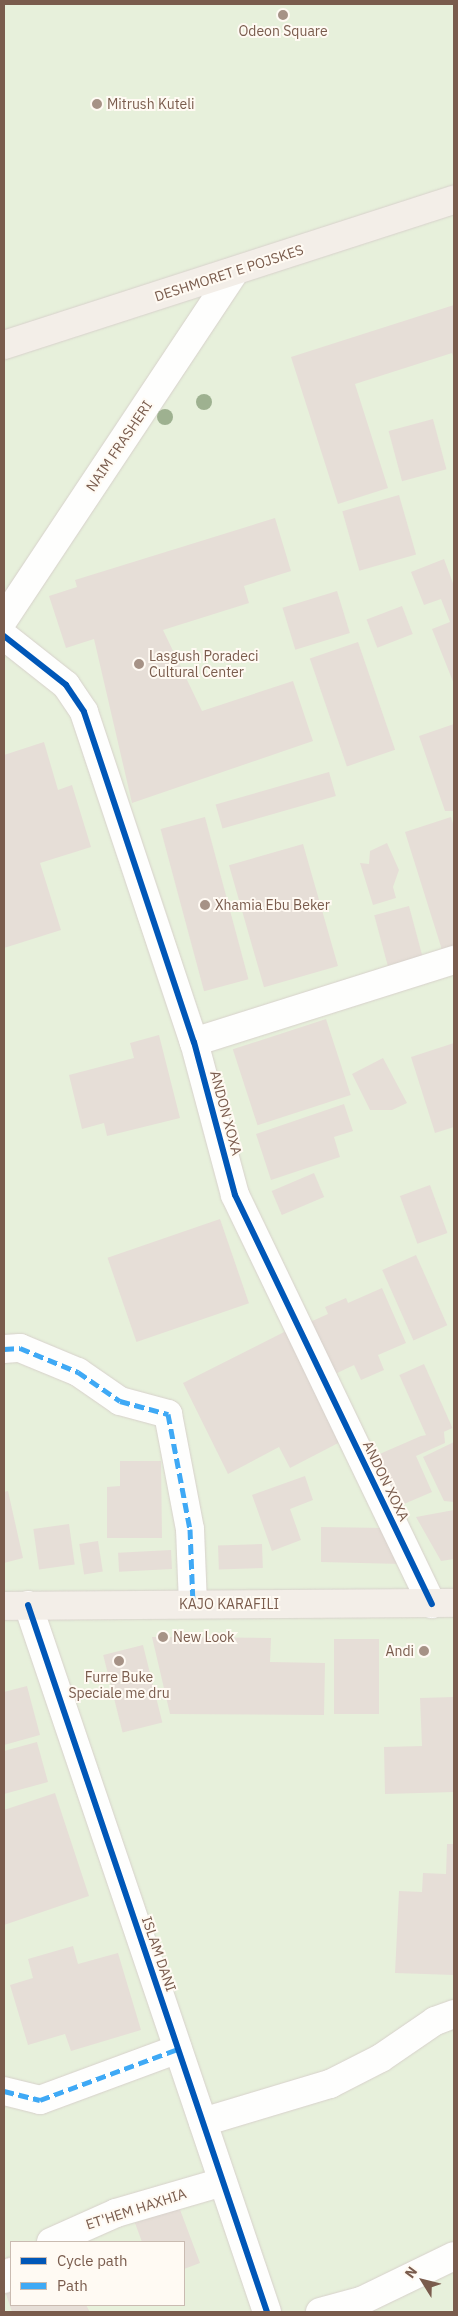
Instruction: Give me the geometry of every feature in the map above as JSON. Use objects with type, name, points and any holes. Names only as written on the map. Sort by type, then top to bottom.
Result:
[{"type":"main road","name":"DESHMORET E POJSKES","points":[[4,345],[454,200]]},
{"type":"main road","name":"KAJO KARAFILI","points":[[16,1605],[443,1604]]},
{"type":"street","name":"NAIM FRASHERI","points":[[4,619],[234,272]]},
{"type":"street","name":"ANDON XOXA","points":[[4,636],[40,661],[66,685],[84,712],[194,1042],[235,1195],[443,1604]]},
{"type":"street","points":[[194,1042],[454,960]]},
{"type":"street","points":[[4,1349],[20,1348],[78,1372],[120,1402],[168,1414],[190,1529],[193,1604]]},
{"type":"street","name":"ISLAM DANI","points":[[16,1605],[178,2049],[267,2312]]},
{"type":"street","points":[[203,2122],[330,2084],[381,2058],[435,2021],[454,2014]]},
{"type":"street","points":[[4,2091],[40,2100],[178,2049]]},
{"type":"street","name":"ET'HEM HAXHIA","points":[[53,2241],[116,2213],[223,2182]]},
{"type":"street","points":[[320,2312],[361,2301],[454,2256]]},
{"type":"green space","points":[[4,4],[454,4],[454,2312],[4,2312]]},
{"type":"building","points":[[454,305],[454,359],[452,353],[355,384],[388,488],[338,504],[291,357]]},
{"type":"building","points":[[433,419],[446,469],[402,481],[389,431]]},
{"type":"building","points":[[399,495],[416,555],[359,571],[342,511]]},
{"type":"building","name":"Lasgush Poradeci Cultural Center","points":[[275,518],[291,571],[244,586],[249,603],[163,630],[202,711],[293,681],[313,741],[132,803],[94,639],[66,648],[49,596],[77,587],[75,580]]},
{"type":"building","points":[[444,559],[454,586],[454,684],[432,629],[450,622],[441,599],[424,605],[411,572]]},
{"type":"building","points":[[337,591],[350,633],[295,650],[282,608]]},
{"type":"building","points":[[402,606],[413,634],[377,648],[367,620]]},
{"type":"building","points":[[358,642],[395,750],[347,766],[310,659]]},
{"type":"building","points":[[454,724],[454,811],[445,811],[419,736]]},
{"type":"building","points":[[44,742],[58,790],[72,785],[91,847],[40,863],[61,930],[4,948],[4,755]]},
{"type":"building","points":[[329,772],[336,796],[222,829],[216,805]]},
{"type":"building","name":"Xhamia Ebu Beker","points":[[205,817],[248,979],[204,991],[161,829]]},
{"type":"building","points":[[451,817],[454,827],[454,946],[442,950],[405,832]]},
{"type":"building","points":[[387,843],[399,870],[393,887],[396,898],[373,905],[360,863],[369,864],[370,851]]},
{"type":"building","points":[[303,844],[338,966],[264,987],[229,865]]},
{"type":"building","points":[[409,906],[422,956],[388,966],[374,915]]},
{"type":"building","points":[[326,1019],[351,1095],[258,1125],[233,1049]]},
{"type":"building","points":[[159,1035],[180,1118],[107,1136],[104,1123],[82,1129],[69,1075],[134,1058],[130,1043]]},
{"type":"building","points":[[454,1043],[454,1127],[435,1133],[411,1057]]},
{"type":"building","points":[[383,1058],[407,1103],[392,1110],[370,1110],[352,1074]]},
{"type":"building","points":[[344,1104],[353,1131],[334,1137],[340,1157],[271,1180],[256,1134]]},
{"type":"building","points":[[314,1173],[324,1197],[282,1215],[272,1191]]},
{"type":"building","points":[[430,1185],[447,1233],[417,1244],[400,1196]]},
{"type":"building","points":[[220,1219],[249,1303],[136,1342],[107,1258]]},
{"type":"building","points":[[416,1255],[447,1325],[414,1340],[382,1270]]},
{"type":"building","points":[[382,1288],[406,1343],[378,1355],[384,1370],[361,1380],[354,1365],[333,1375],[310,1322],[328,1314],[325,1307],[346,1298],[348,1303]]},
{"type":"building","points":[[288,1330],[344,1440],[290,1468],[279,1447],[228,1474],[183,1383]]},
{"type":"building","points":[[424,1364],[452,1428],[428,1439],[399,1375]]},
{"type":"building","points":[[444,1432],[445,1443],[416,1456],[432,1492],[397,1507],[375,1456],[421,1436]]},
{"type":"building","points":[[454,1442],[454,1502],[444,1501],[423,1457]]},
{"type":"building","points":[[120,1461],[161,1461],[162,1538],[107,1538],[107,1487],[120,1486]]},
{"type":"building","points":[[305,1476],[313,1500],[290,1509],[301,1540],[272,1551],[252,1495]]},
{"type":"building","points":[[8,1491],[23,1558],[4,1563],[4,1492]]},
{"type":"building","points":[[454,1510],[454,1559],[441,1561],[416,1517]]},
{"type":"building","points":[[69,1524],[75,1565],[39,1570],[33,1529]]},
{"type":"building","points":[[321,1527],[386,1528],[402,1564],[321,1562]]},
{"type":"building","points":[[98,1541],[103,1572],[84,1575],[79,1544]]},
{"type":"building","points":[[262,1544],[263,1568],[219,1570],[218,1546]]},
{"type":"building","points":[[171,1550],[172,1569],[119,1572],[118,1553]]},
{"type":"building","points":[[152,1637],[271,1638],[270,1662],[325,1663],[324,1715],[170,1714]]},
{"type":"building","points":[[334,1639],[379,1639],[379,1714],[334,1714]]},
{"type":"building","points":[[143,1645],[162,1723],[123,1733],[103,1655]]},
{"type":"building","points":[[27,1686],[40,1735],[4,1745],[4,1692]]},
{"type":"building","points":[[454,1697],[454,1792],[385,1794],[384,1747],[422,1746],[420,1698]]},
{"type":"building","points":[[37,1742],[48,1782],[4,1794],[4,1751]]},
{"type":"building","points":[[55,1793],[89,1896],[4,1925],[4,1810]]},
{"type":"building","points":[[447,1844],[454,1844],[454,1975],[395,1973],[399,1891],[422,1892],[423,1873],[446,1874]]},
{"type":"building","points":[[73,1946],[78,1964],[118,1953],[141,2030],[71,2051],[65,2034],[28,2045],[10,1985],[33,1978],[28,1959]]},
{"type":"building","points":[[179,2207],[200,2263],[185,2269],[185,2241],[142,2241],[135,2223]]},
{"type":"building","points":[[10,2289],[10,2306],[5,2291]]},
{"type":"building","points":[[10,2306],[87,2306],[90,2312],[12,2312]]},
{"type":"marked path","points":[[4,1349],[20,1348],[78,1372],[120,1401],[168,1414],[190,1529],[193,1604]]},
{"type":"marked path","points":[[4,2091],[40,2100],[178,2049]]},
{"type":"cycle path","points":[[4,636],[66,685],[84,712],[194,1042],[235,1195],[432,1604]]},
{"type":"cycle path","points":[[28,1605],[267,2312]]},
{"type":"place","name":"Odeon Square","points":[[283,15]]},
{"type":"place","name":"Mitrush Kuteli","points":[[97,104]]},
{"type":"place","name":"Lasgush Poradeci Cultural Center","points":[[139,664]]},
{"type":"place","name":"Xhamia Ebu Beker","points":[[205,905]]},
{"type":"place","name":"New Look","points":[[163,1637]]},
{"type":"place","name":"Andi","points":[[424,1651]]},
{"type":"place","name":"Furre Buke Speciale me dru","points":[[119,1661]]}]
